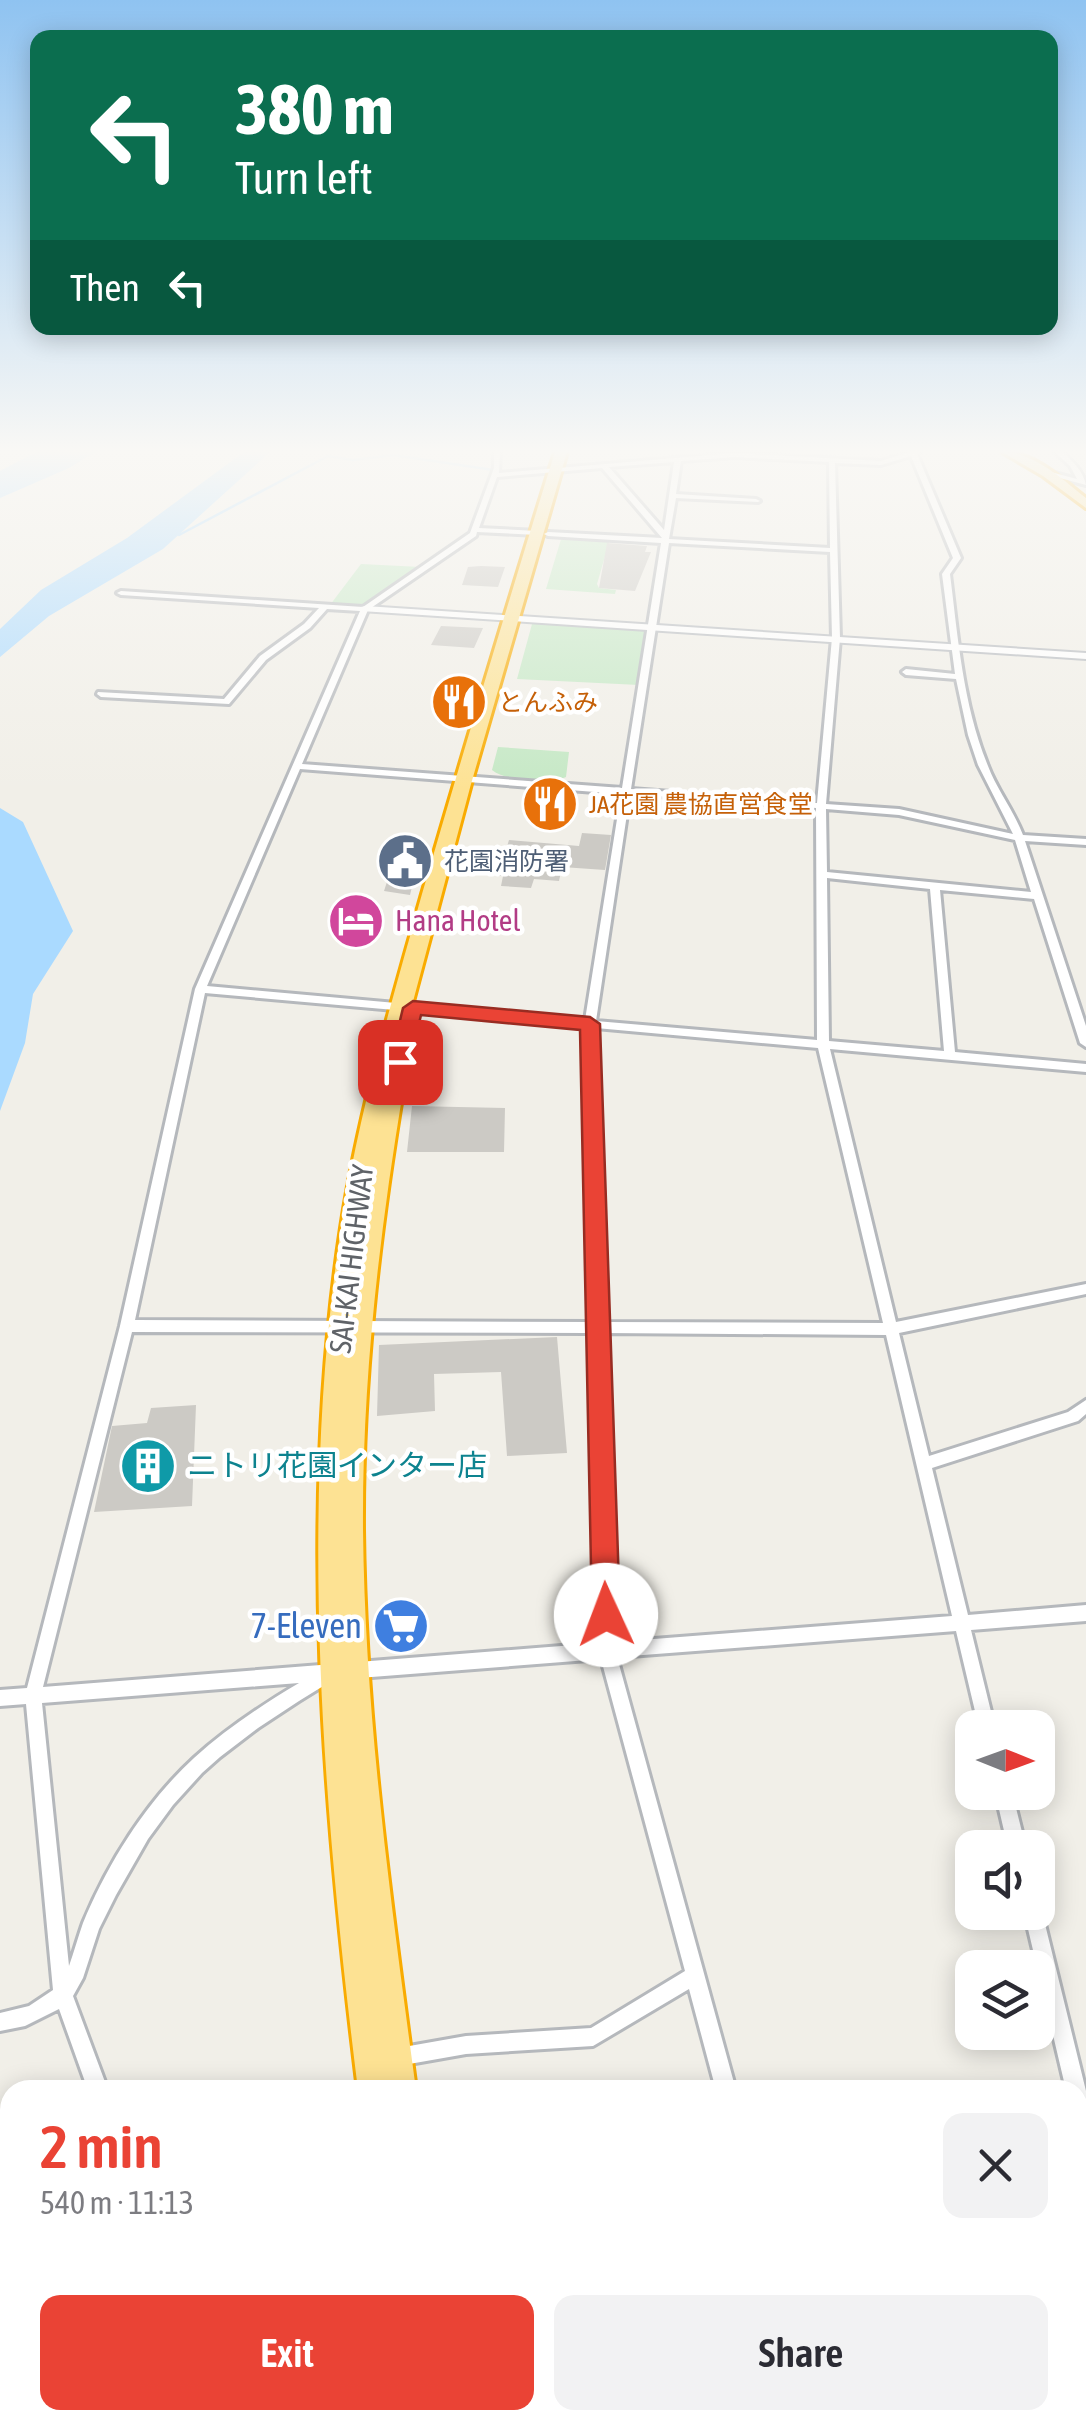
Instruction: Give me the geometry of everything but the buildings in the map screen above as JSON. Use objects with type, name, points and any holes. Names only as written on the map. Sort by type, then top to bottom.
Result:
[{"type":"highway","name":"SAI-KAI HIGHWAY","points":[[374,2080],[355,1937],[345,1670],[350,1327],[406,1007],[534,565]]},
{"type":"highway","name":"SAI-KAI HIGHWAY","points":[[345,1670],[398,2080]]},
{"type":"street","points":[[94,2080],[63,1994],[33,1695],[127,1326],[200,989],[365,610],[426,565]]},
{"type":"street","points":[[661,565],[590,1024],[608,1651],[723,2080]]},
{"type":"street","points":[[834,565],[836,638],[822,805],[823,1045],[983,1710]]},
{"type":"street","points":[[952,565],[946,574],[969,735],[1017,838],[1086,1044]]},
{"type":"street","points":[[121,593],[1086,656]]},
{"type":"street","points":[[101,694],[226,702],[263,658],[307,626],[326,606]]},
{"type":"street","points":[[906,672],[960,676]]},
{"type":"street","points":[[298,766],[899,812],[1017,838],[1086,842]]},
{"type":"street","points":[[822,876],[1036,896]]},
{"type":"street","points":[[935,886],[950,1056]]},
{"type":"street","points":[[200,989],[1086,1068]]},
{"type":"street","points":[[127,1326],[891,1329],[1086,1288]]},
{"type":"street","points":[[924,1464],[1073,1417],[1086,1406]]},
{"type":"street","points":[[0,1698],[1086,1613]]},
{"type":"street","points":[[0,2022],[40,2010],[63,1994],[74,1976],[92,1925],[146,1829],[181,1783],[228,1742],[345,1670]]},
{"type":"street","points":[[1036,1930],[1074,2080]]},
{"type":"street","points":[[395,2057],[466,2045],[593,2037],[695,1975]]},
{"type":"green space","points":[[360,565],[421,567],[366,606],[330,605]]},
{"type":"green space","points":[[553,565],[602,565],[599,588],[616,590],[615,594],[546,589]]},
{"type":"green space","points":[[532,624],[646,630],[639,685],[517,679]]},
{"type":"green space","points":[[498,747],[569,752],[566,777],[528,781],[499,774],[492,770]]},
{"type":"water","points":[[82,565],[135,565],[49,616],[0,657],[0,629],[41,590]]},
{"type":"water","points":[[0,808],[23,822],[73,931],[33,994],[25,1043],[0,1111]]},
{"type":"place","name":"とんふみ","points":[[459,702]]},
{"type":"place","name":"JA花園 農協直営食堂","points":[[550,804]]},
{"type":"place","name":"花園消防署","points":[[405,861]]},
{"type":"place","name":"Hana Hotel","points":[[356,921]]},
{"type":"place","name":"ニトリ花園インター店","points":[[148,1466]]},
{"type":"place","name":"7-Eleven","points":[[401,1626]]},
{"type":"route","points":[[400,1062],[413,1008],[590,1024],[606,1615]]}]
